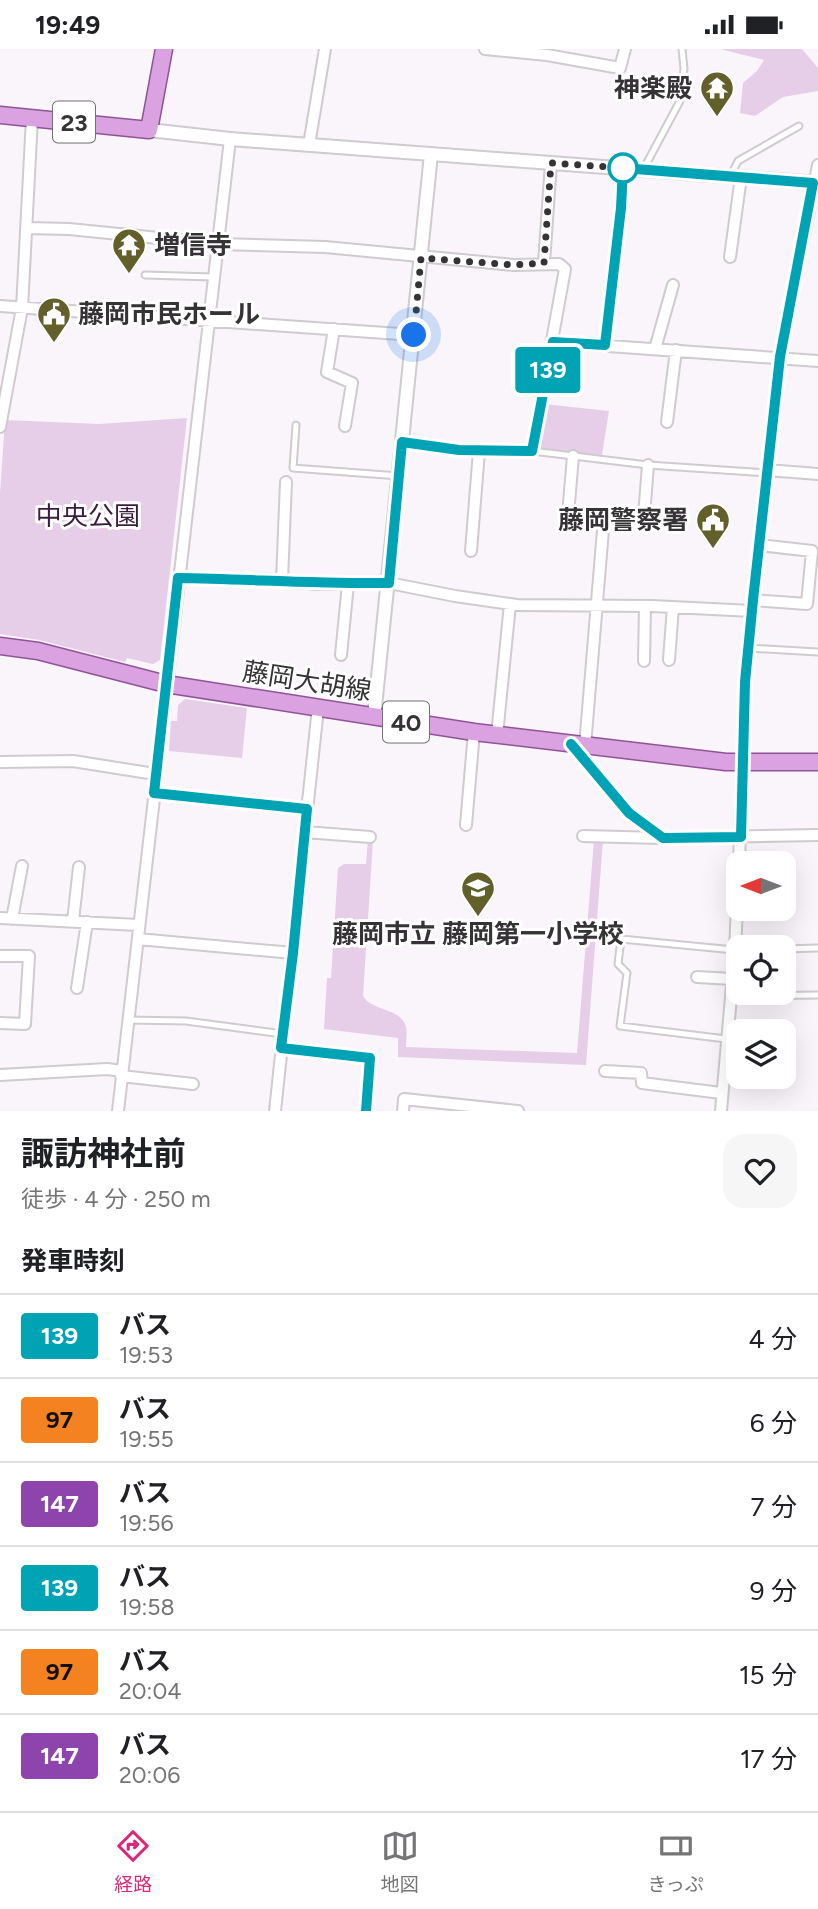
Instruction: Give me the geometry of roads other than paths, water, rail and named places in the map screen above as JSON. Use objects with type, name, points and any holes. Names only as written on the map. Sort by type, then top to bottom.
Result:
[{"type":"main road","points":[[149,130],[164,49]]},
{"type":"main road","name":"23","points":[[0,115],[149,130]]},
{"type":"main road","name":"藤岡大胡線","points":[[0,646],[38,651],[166,684],[474,732],[742,762],[818,762]]},
{"type":"street","points":[[309,145],[325,49]]},
{"type":"street","points":[[485,49],[548,52],[620,68],[625,49]]},
{"type":"street","points":[[0,424],[22,308],[32,118]]},
{"type":"street","points":[[149,130],[230,139],[816,183]]},
{"type":"street","points":[[118,1111],[230,139]]},
{"type":"street","points":[[374,717],[431,154]]},
{"type":"street","points":[[544,263],[551,163]]},
{"type":"street","points":[[740,851],[748,648],[767,471],[780,357],[818,165]]},
{"type":"street","points":[[605,345],[623,168]]},
{"type":"street","points":[[730,257],[736,177]]},
{"type":"street","points":[[26,229],[69,229],[218,244],[325,247],[514,265],[559,264],[565,269],[532,451],[459,450],[402,442]]},
{"type":"street","points":[[655,349],[673,285]]},
{"type":"street","points":[[0,306],[414,335]]},
{"type":"street","points":[[334,329],[327,372],[352,383],[345,426]]},
{"type":"street","points":[[553,342],[818,361]]},
{"type":"street","points":[[667,422],[676,350]]},
{"type":"street","points":[[471,551],[479,451]]},
{"type":"street","points":[[568,515],[573,456]]},
{"type":"street","points":[[648,464],[644,516],[668,517]]},
{"type":"street","points":[[767,471],[818,474]]},
{"type":"street","points":[[282,580],[286,482]]},
{"type":"street","points":[[603,530],[598,606],[578,745],[629,813],[663,838]]},
{"type":"street","points":[[178,578],[282,580],[316,584],[389,583],[510,604],[673,607],[807,604],[812,551],[759,545]]},
{"type":"street","points":[[341,655],[348,584]]},
{"type":"street","points":[[497,735],[510,604]]},
{"type":"street","points":[[644,661],[645,606]]},
{"type":"street","points":[[669,660],[673,607]]},
{"type":"street","points":[[275,1111],[318,708]]},
{"type":"street","points":[[466,825],[474,732]]},
{"type":"street","points":[[0,762],[73,761],[155,774]]},
{"type":"street","points":[[154,793],[307,809]]},
{"type":"street","points":[[305,832],[370,837]]},
{"type":"street","points":[[583,836],[663,838],[818,835]]},
{"type":"street","points":[[12,919],[22,866]]},
{"type":"street","points":[[73,921],[79,867]]},
{"type":"street","points":[[0,918],[138,925]]},
{"type":"street","points":[[77,988],[87,922]]},
{"type":"street","points":[[138,939],[293,953]]},
{"type":"street","points":[[0,956],[29,956],[26,1024],[0,1023]]},
{"type":"street","points":[[697,977],[726,979]]},
{"type":"street","points":[[721,1111],[726,1039]]},
{"type":"street","points":[[281,1048],[370,1058],[366,1111]]},
{"type":"street","points":[[0,1075],[107,1069],[122,1074],[194,1084]]},
{"type":"street","points":[[605,1071],[641,1073],[642,1083],[721,1093]]},
{"type":"street","points":[[403,1111],[404,1099],[518,1111]]},
{"type":"lane","points":[[643,170],[680,101],[684,69],[682,49]]},
{"type":"lane","points":[[736,177],[738,161],[799,126]]},
{"type":"lane","points":[[145,275],[214,277]]},
{"type":"lane","points":[[296,425],[293,468],[399,476]]},
{"type":"lane","points":[[532,451],[648,464],[767,471]]},
{"type":"lane","points":[[748,648],[818,652]]},
{"type":"lane","points":[[726,950],[621,939],[618,964],[627,973],[620,1026],[726,1039]]},
{"type":"lane","points":[[796,949],[818,949]]},
{"type":"lane","points":[[796,995],[818,995]]},
{"type":"lane","points":[[127,1020],[186,1021],[283,1034]]},
{"type":"place","name":"神楽殿","points":[[717,118]]},
{"type":"place","name":"増信寺","points":[[129,275]]},
{"type":"place","name":"藤岡市民ホール","points":[[54,344]]},
{"type":"place","name":"藤岡警察署","points":[[713,550]]},
{"type":"place","name":"藤岡市立 藤岡第一小学校","points":[[478,918]]},
{"type":"park label","name":"中央公園","points":[[88,516]]}]
